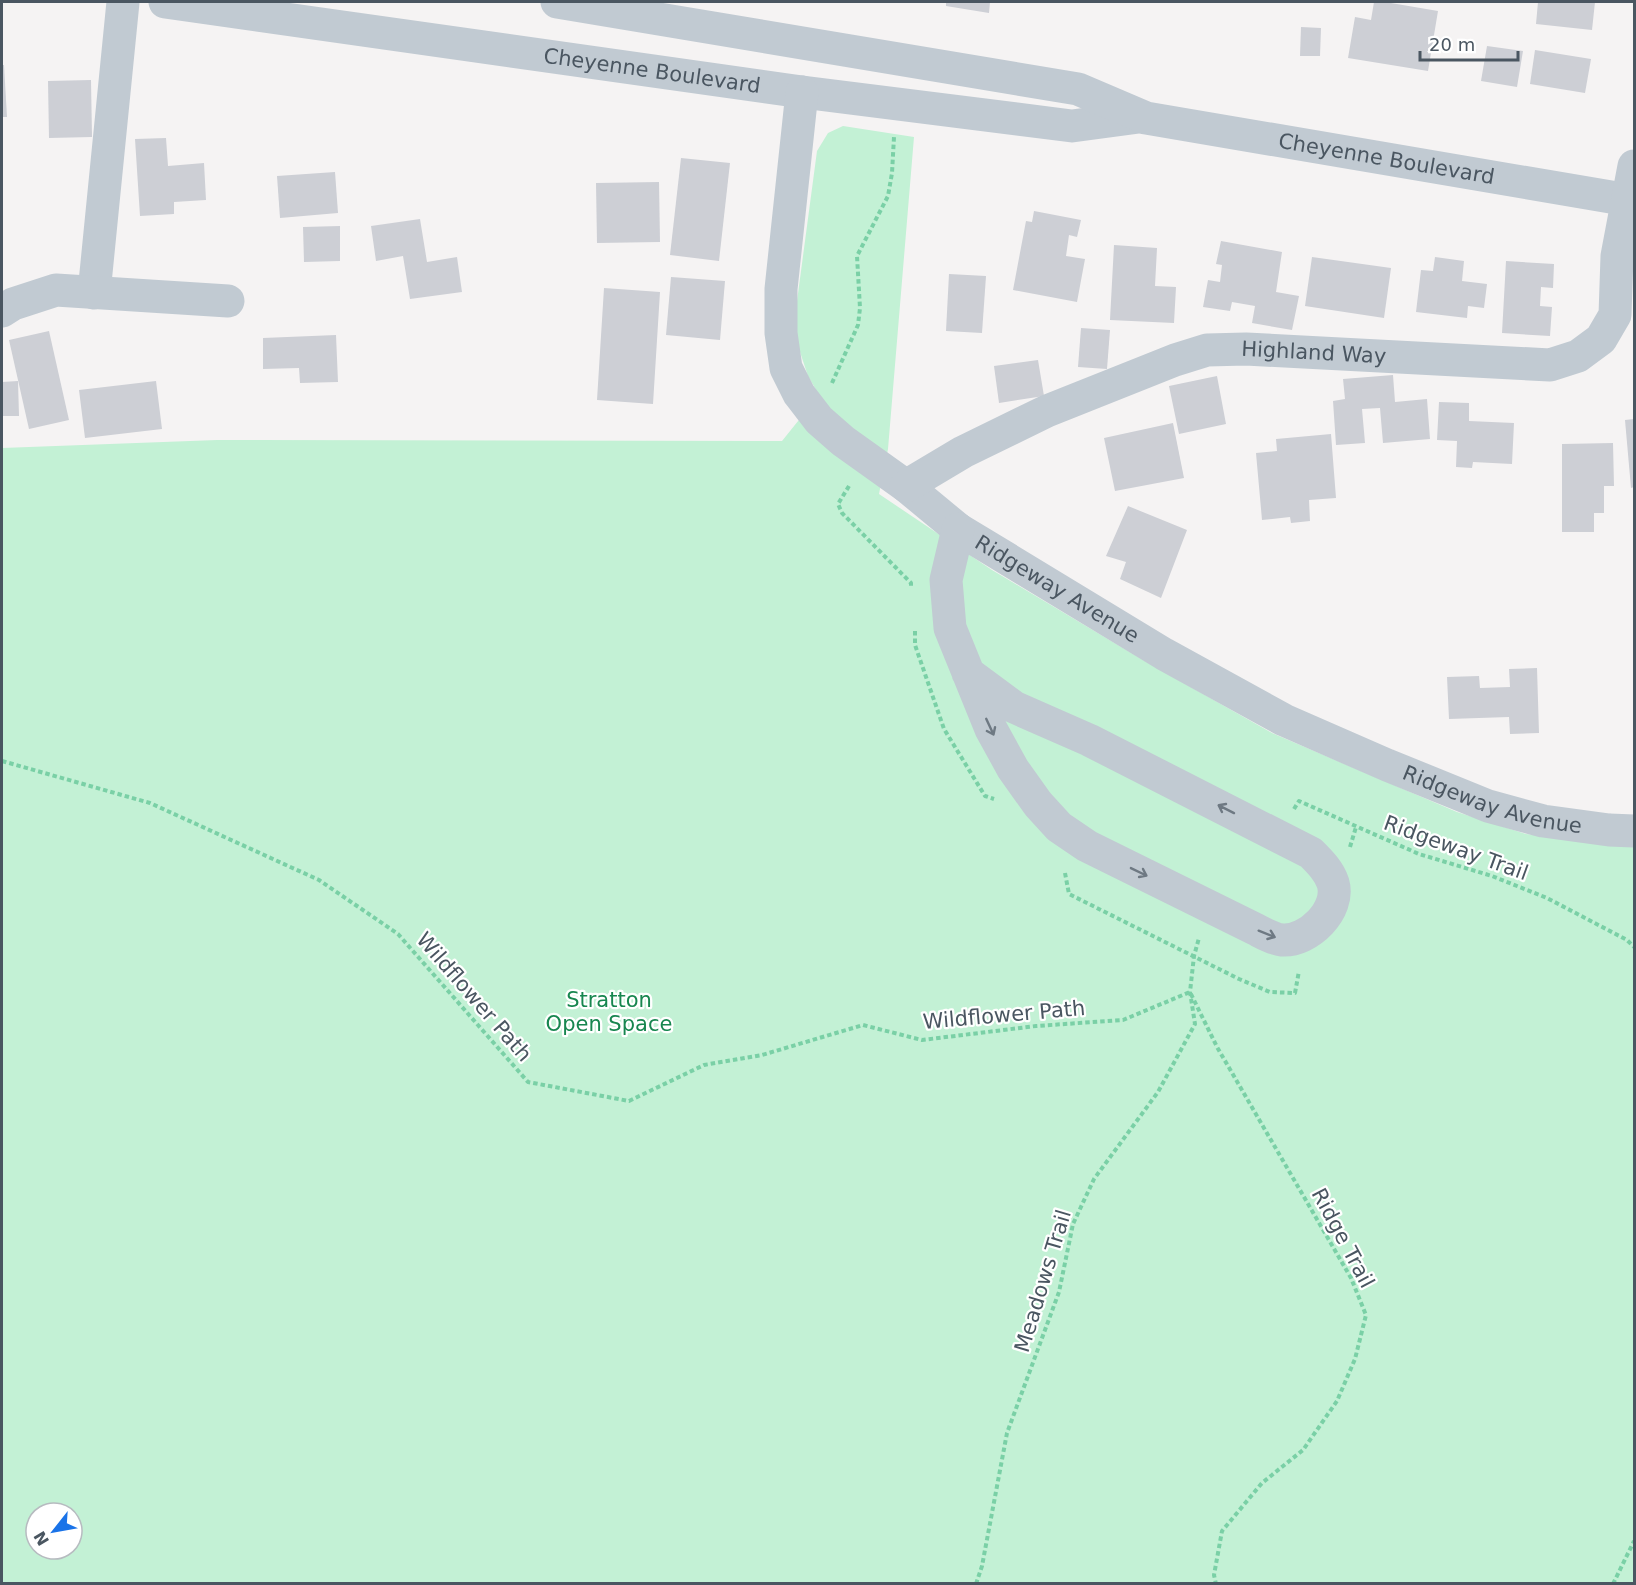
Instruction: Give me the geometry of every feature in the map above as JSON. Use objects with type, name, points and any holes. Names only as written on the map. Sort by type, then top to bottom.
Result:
[{"type":"street","points":[[94,293],[123,2]]},
{"type":"street","name":"Cheyenne Boulevard","points":[[165,2],[802,92],[1072,126],[1139,117]]},
{"type":"street","name":"Cheyenne Boulevard","points":[[557,2],[1078,89],[1139,117],[1631,200]]},
{"type":"street","name":"Ridgeway Avenue","points":[[802,92],[781,289],[781,333],[786,368],[799,394],[819,420],[958,529],[1164,654],[1294,724],[1488,806],[1543,821],[1635,831]]},
{"type":"street","name":"Highland Way","points":[[906,486],[963,452],[1047,411],[1175,360],[1207,350],[1246,349],[1550,365],[1578,356],[1601,339],[1615,315],[1617,256],[1631,200],[1635,166]]},
{"type":"street","points":[[2,311],[12,304],[56,290],[228,301]]},
{"type":"street","points":[[958,529],[946,580],[950,628],[968,673],[991,729],[1013,769],[1038,804],[1059,826],[1087,846],[1281,940],[1307,933],[1324,918],[1332,900],[1334,886],[1328,871],[1311,853],[1089,740],[1014,707],[968,673]]},
{"type":"path","points":[[831,388],[832,379],[858,325],[860,308],[857,256],[888,196],[892,173],[896,104]]},
{"type":"path","name":"Wildflower Path","points":[[2,761],[150,803],[319,880],[398,934],[528,1082],[629,1101],[704,1065],[762,1055],[862,1025],[922,1040],[1036,1026],[1123,1020],[1190,992]]},
{"type":"path","name":"Ridgeway Trail","points":[[1279,835],[1299,801],[1419,854],[1492,876],[1547,898],[1627,940],[1635,947]]},
{"type":"path","name":"Meadows Trail","points":[[976,1584],[982,1566],[1007,1433],[1059,1292],[1073,1224],[1094,1179],[1158,1092],[1195,1024],[1190,992],[1194,956],[1200,933],[1215,909]]},
{"type":"path","name":"Ridge Trail","points":[[1190,992],[1217,1047],[1351,1278],[1366,1315],[1355,1359],[1337,1401],[1303,1450],[1262,1483],[1222,1531],[1214,1575],[1216,1584]]},
{"type":"path","points":[[1613,1584],[1635,1540]]},
{"type":"green space","name":"Stratton Open Space","points":[[843,126],[914,137],[888,449],[879,494],[992,570],[1143,660],[1272,733],[1457,812],[1526,834],[1634,845],[1634,1583],[2,1583],[2,448],[217,440],[782,441],[819,395],[808,376],[798,346],[795,316],[817,151],[828,133]]},
{"type":"building","points":[[946,2],[990,2],[989,13],[946,6]]},
{"type":"building","points":[[1374,2],[1438,11],[1428,71],[1348,58],[1355,17],[1371,20]]},
{"type":"building","points":[[1538,2],[1595,2],[1592,30],[1536,24]]},
{"type":"building","points":[[1301,27],[1321,28],[1320,56],[1300,56]]},
{"type":"building","points":[[1487,46],[1523,51],[1517,87],[1481,81]]},
{"type":"building","points":[[1535,50],[1591,59],[1585,93],[1530,84]]},
{"type":"building","points":[[2,65],[4,65],[7,117],[2,117]]},
{"type":"building","points":[[91,80],[92,137],[49,138],[48,81]]},
{"type":"building","points":[[166,138],[168,166],[204,163],[206,200],[174,202],[174,214],[140,216],[135,139]]},
{"type":"building","points":[[681,158],[730,163],[719,261],[670,255]]},
{"type":"building","points":[[335,172],[338,213],[280,218],[277,176]]},
{"type":"building","points":[[659,182],[660,242],[597,243],[596,183]]},
{"type":"building","points":[[1034,211],[1081,220],[1077,237],[1069,235],[1066,256],[1085,259],[1077,302],[1013,290],[1026,221],[1032,222]]},
{"type":"building","points":[[420,219],[427,262],[457,257],[462,292],[410,299],[403,256],[376,261],[371,226]]},
{"type":"building","points":[[340,226],[340,261],[304,262],[303,227]]},
{"type":"building","points":[[1221,241],[1282,252],[1276,292],[1299,296],[1292,330],[1252,323],[1255,306],[1232,302],[1230,311],[1203,307],[1208,280],[1220,282],[1222,265],[1216,264]]},
{"type":"building","points":[[1114,245],[1157,248],[1155,286],[1176,287],[1174,323],[1110,320]]},
{"type":"building","points":[[1312,257],[1391,268],[1384,318],[1305,306]]},
{"type":"building","points":[[1435,257],[1464,261],[1462,281],[1487,284],[1484,308],[1468,306],[1467,318],[1416,312],[1421,270],[1433,271]]},
{"type":"building","points":[[1506,261],[1554,264],[1553,288],[1541,287],[1540,306],[1552,307],[1550,336],[1502,333]]},
{"type":"building","points":[[949,274],[986,276],[982,333],[946,331]]},
{"type":"building","points":[[671,277],[725,281],[720,340],[666,335]]},
{"type":"building","points":[[604,288],[660,292],[653,404],[597,400]]},
{"type":"building","points":[[1081,328],[1110,330],[1107,369],[1078,367]]},
{"type":"building","points":[[49,331],[69,420],[29,429],[9,340]]},
{"type":"building","points":[[336,335],[338,382],[300,383],[299,368],[263,369],[263,338]]},
{"type":"building","points":[[1038,360],[1044,396],[999,403],[994,366]]},
{"type":"building","points":[[1393,375],[1395,402],[1427,399],[1430,439],[1383,443],[1380,408],[1362,409],[1365,443],[1336,445],[1333,401],[1345,399],[1343,379]]},
{"type":"building","points":[[1217,376],[1226,424],[1179,434],[1169,386]]},
{"type":"building","points":[[18,381],[19,416],[2,416],[2,382]]},
{"type":"building","points":[[156,381],[162,429],[85,438],[79,390]]},
{"type":"building","points":[[1439,402],[1469,403],[1469,421],[1514,423],[1512,464],[1473,462],[1472,468],[1456,467],[1457,441],[1437,440]]},
{"type":"building","points":[[1634,419],[1634,487],[1631,488],[1625,420]]},
{"type":"building","points":[[1173,423],[1184,478],[1115,491],[1104,438]]},
{"type":"building","points":[[1331,434],[1336,498],[1309,500],[1310,521],[1291,523],[1290,517],[1262,520],[1256,453],[1277,451],[1276,439]]},
{"type":"building","points":[[1613,443],[1614,486],[1604,486],[1604,513],[1594,513],[1594,532],[1562,532],[1562,444]]},
{"type":"building","points":[[1128,506],[1187,530],[1161,598],[1120,579],[1126,562],[1106,556]]},
{"type":"building","points":[[1537,668],[1539,733],[1510,734],[1509,717],[1449,719],[1447,677],[1479,676],[1480,688],[1510,687],[1509,669]]}]
